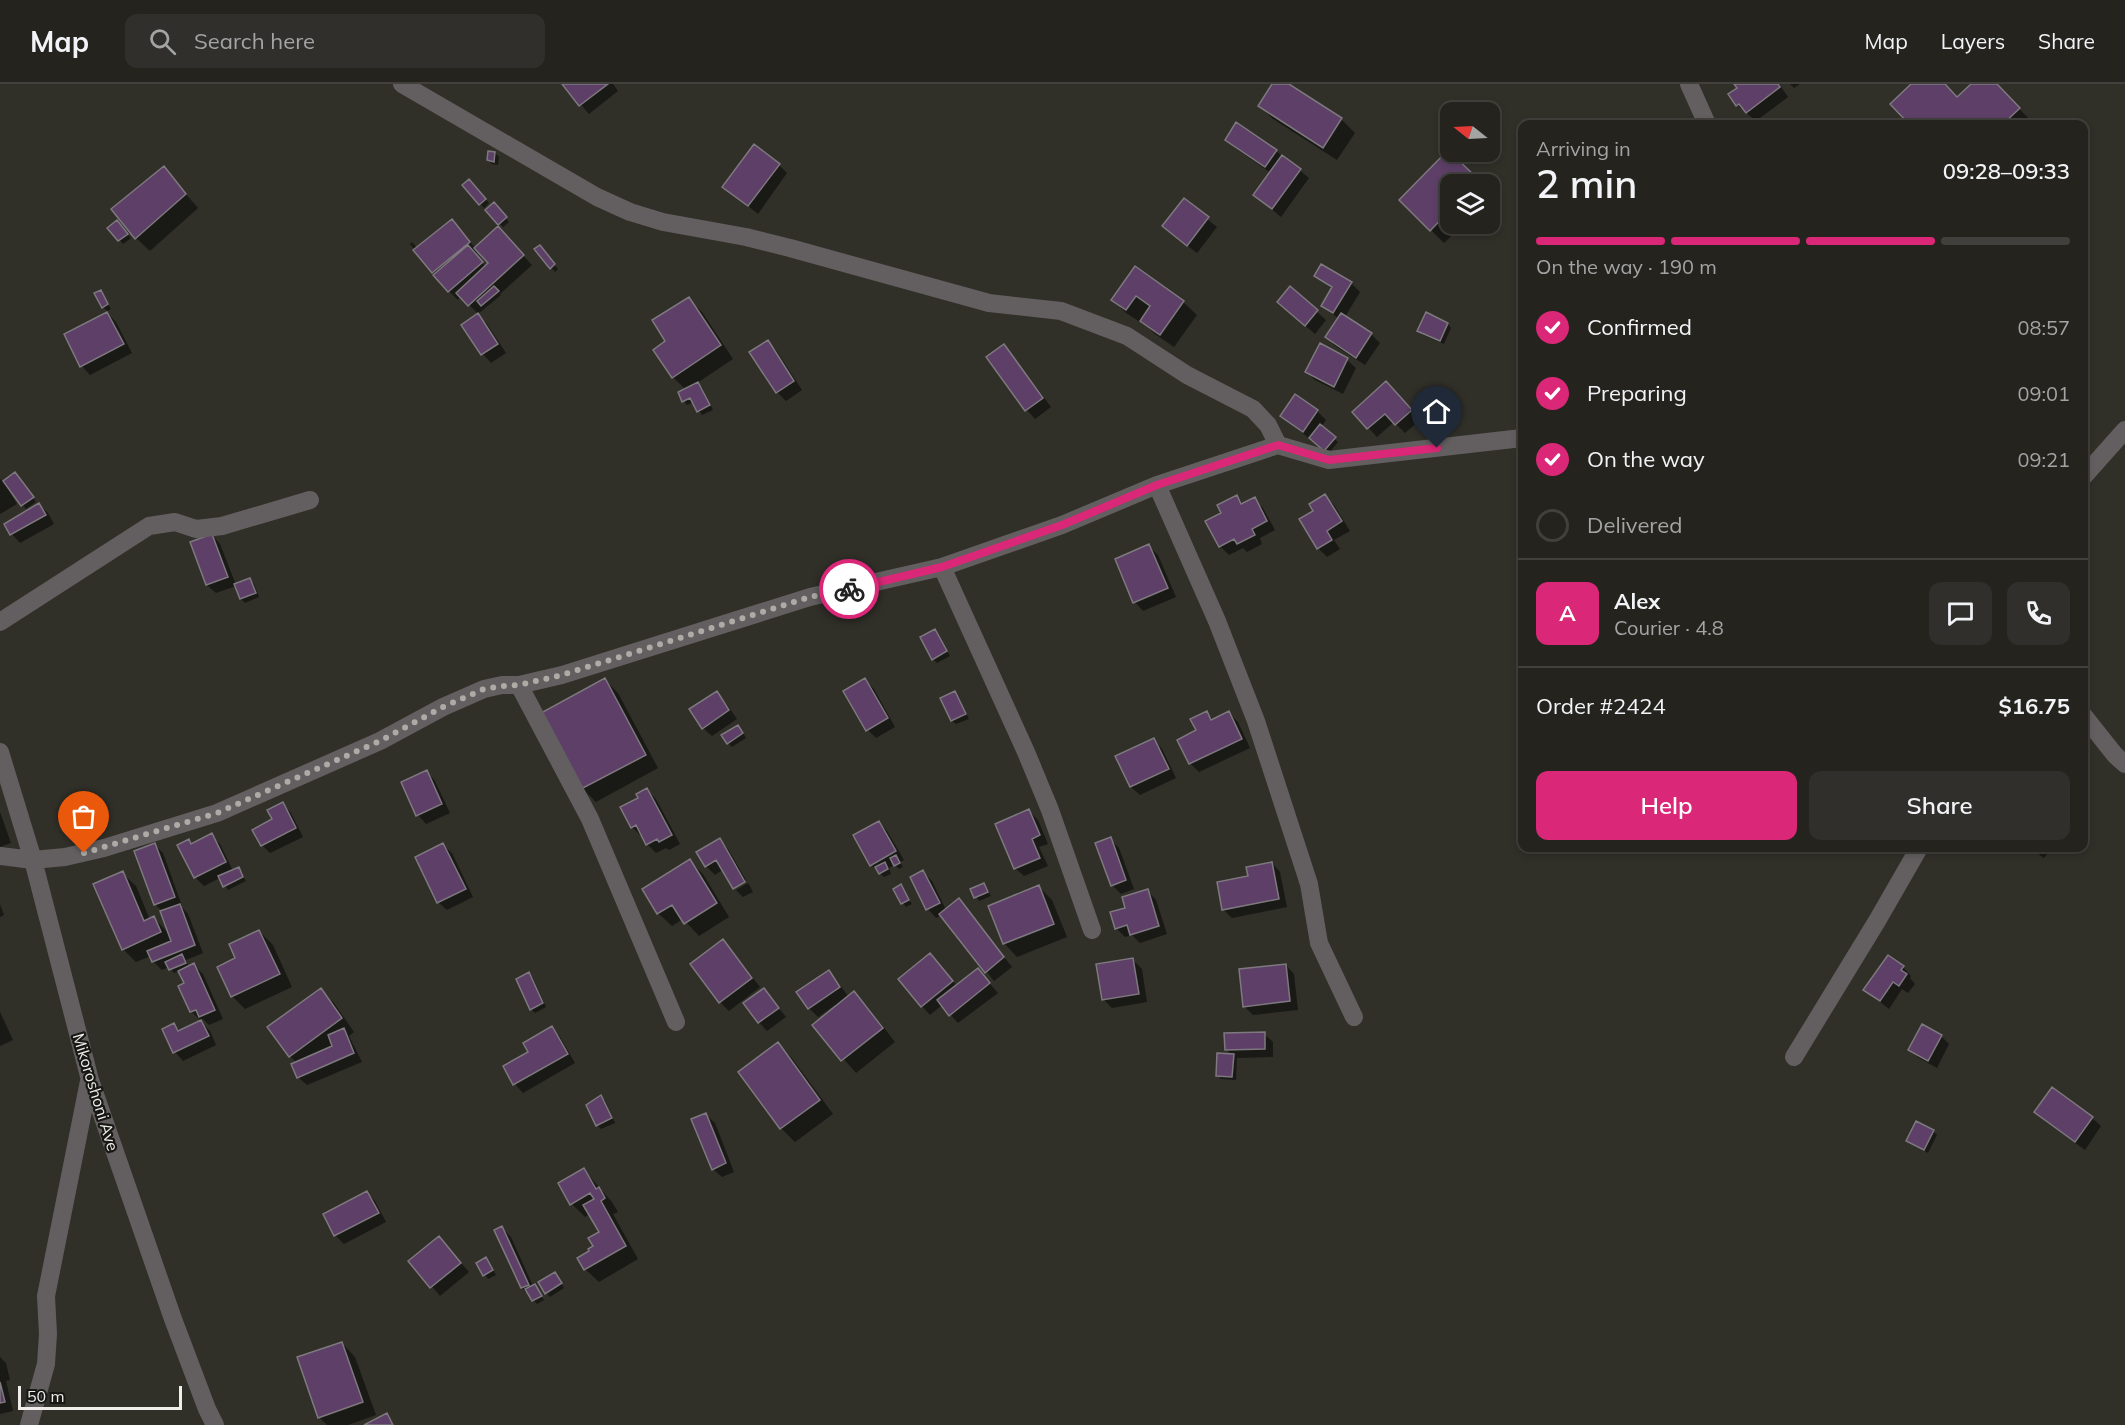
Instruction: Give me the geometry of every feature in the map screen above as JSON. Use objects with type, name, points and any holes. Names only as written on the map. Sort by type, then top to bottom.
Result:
[{"type":"street","points":[[402,84],[597,197],[630,212],[663,222],[779,245],[989,303],[1061,311],[1127,336],[1187,375],[1252,409],[1268,425],[1278,445]]},
{"type":"street","points":[[1689,84],[1705,120]]},
{"type":"street","points":[[2088,472],[2125,430]]},
{"type":"street","points":[[0,856],[33,860],[64,857],[104,848],[217,813],[380,741],[443,707],[484,689],[519,685],[594,666],[810,597],[942,567],[1062,525],[1157,485],[1278,445],[1329,460],[1518,438]]},
{"type":"street","points":[[1157,485],[1217,621],[1256,721],[1310,884],[1319,943],[1354,1017]]},
{"type":"street","points":[[0,622],[149,526],[175,522],[196,529],[222,526],[310,500]]},
{"type":"street","points":[[942,567],[1050,810],[1092,930]]},
{"type":"street","points":[[519,685],[590,819],[676,1022]]},
{"type":"street","points":[[2088,721],[2125,764]]},
{"type":"street","name":"Mikoroshoni Ave","points":[[0,752],[33,860],[90,1080],[173,1319],[215,1425]]},
{"type":"street","points":[[1794,1057],[1917,852]]},
{"type":"street","points":[[29,1425],[46,1364],[48,1334],[45,1296],[90,1080]]},
{"type":"building","points":[[562,84],[608,84],[579,106]]},
{"type":"building","points":[[1272,84],[1289,84],[1342,118],[1323,148],[1258,106]]},
{"type":"building","points":[[1734,84],[1778,84],[1780,87],[1746,113],[1739,104],[1736,106],[1728,94],[1737,88]]},
{"type":"building","points":[[1911,84],[1945,84],[1957,97],[1971,84],[1997,84],[2020,108],[2007,120],[1905,120],[1890,104]]},
{"type":"building","points":[[1236,122],[1277,150],[1265,167],[1225,140]]},
{"type":"building","points":[[754,144],[780,164],[748,206],[722,187]]},
{"type":"building","points":[[488,151],[495,152],[494,162],[487,160]]},
{"type":"building","points":[[1282,155],[1301,169],[1272,209],[1253,195]]},
{"type":"building","points":[[1440,158],[1440,162],[1460,162],[1473,174],[1440,174],[1440,220],[1430,231],[1399,200]]},
{"type":"building","points":[[164,166],[186,194],[135,239],[111,209]]},
{"type":"building","points":[[469,179],[486,199],[479,205],[462,185]]},
{"type":"building","points":[[1184,198],[1209,217],[1187,246],[1162,226]]},
{"type":"building","points":[[494,202],[507,217],[498,225],[485,210]]},
{"type":"building","points":[[452,219],[470,242],[432,273],[413,250]]},
{"type":"building","points":[[117,220],[128,234],[118,241],[107,228]]},
{"type":"building","points":[[498,226],[524,255],[468,306],[456,293],[488,263],[474,248]]},
{"type":"building","points":[[468,245],[483,262],[448,292],[433,275]]},
{"type":"building","points":[[540,245],[555,264],[550,269],[534,249]]},
{"type":"building","points":[[1321,264],[1352,282],[1333,313],[1321,306],[1332,287],[1314,276]]},
{"type":"building","points":[[1135,266],[1184,301],[1160,335],[1140,321],[1150,306],[1136,296],[1126,310],[1111,300]]},
{"type":"building","points":[[494,286],[499,291],[481,306],[477,301]]},
{"type":"building","points":[[1290,286],[1318,310],[1305,326],[1277,302]]},
{"type":"building","points":[[101,290],[108,304],[102,308],[94,293]]},
{"type":"building","points":[[689,297],[721,345],[672,378],[653,350],[665,341],[652,320]]},
{"type":"building","points":[[107,312],[124,344],[80,367],[64,334]]},
{"type":"building","points":[[1426,312],[1448,323],[1440,341],[1417,331]]},
{"type":"building","points":[[478,313],[498,344],[481,355],[461,325]]},
{"type":"building","points":[[1341,313],[1372,333],[1356,358],[1325,337]]},
{"type":"building","points":[[768,340],[794,381],[776,393],[749,352]]},
{"type":"building","points":[[1320,343],[1348,358],[1334,387],[1305,372]]},
{"type":"building","points":[[1004,344],[1043,398],[1025,411],[986,357]]},
{"type":"building","points":[[1386,381],[1412,410],[1395,425],[1385,414],[1367,429],[1352,412]]},
{"type":"building","points":[[698,382],[710,405],[697,412],[690,398],[682,402],[678,392]]},
{"type":"building","points":[[1295,394],[1318,410],[1303,432],[1280,416]]},
{"type":"building","points":[[1320,424],[1336,437],[1324,451],[1309,438]]},
{"type":"building","points":[[15,472],[34,497],[21,506],[3,481]]},
{"type":"building","points":[[1325,494],[1342,521],[1327,531],[1332,540],[1317,549],[1299,519],[1313,511],[1309,504]]},
{"type":"building","points":[[1237,495],[1241,504],[1255,497],[1267,521],[1252,529],[1255,535],[1237,544],[1234,539],[1219,547],[1205,521],[1221,513],[1217,505]]},
{"type":"building","points":[[39,503],[46,515],[10,535],[4,524]]},
{"type":"building","points":[[212,534],[228,577],[206,585],[190,542]]},
{"type":"building","points":[[1149,544],[1168,588],[1133,603],[1115,559]]},
{"type":"building","points":[[250,578],[256,593],[240,599],[234,584]]},
{"type":"building","points":[[935,629],[947,651],[932,660],[920,637]]},
{"type":"building","points":[[605,678],[646,755],[581,789],[541,713]]},
{"type":"building","points":[[865,678],[888,718],[866,731],[843,691]]},
{"type":"building","points":[[717,691],[729,710],[702,729],[689,709]]},
{"type":"building","points":[[955,691],[966,714],[951,721],[940,698]]},
{"type":"building","points":[[1207,711],[1211,720],[1229,711],[1242,739],[1189,764],[1177,740],[1196,730],[1190,719]]},
{"type":"building","points":[[738,725],[743,733],[727,744],[721,735]]},
{"type":"building","points":[[1154,738],[1169,769],[1130,787],[1115,756]]},
{"type":"building","points":[[427,770],[442,804],[416,816],[401,782]]},
{"type":"building","points":[[647,788],[672,835],[659,842],[657,839],[646,845],[636,825],[631,828],[620,807],[638,798],[636,794]]},
{"type":"building","points":[[283,802],[296,828],[261,846],[252,830],[272,819],[267,810]]},
{"type":"building","points":[[1029,809],[1040,835],[1032,839],[1040,858],[1014,869],[995,824]]},
{"type":"building","points":[[879,821],[896,851],[870,866],[853,835]]},
{"type":"building","points":[[212,833],[226,862],[194,878],[177,845],[189,839],[191,844]]},
{"type":"building","points":[[1111,837],[1126,880],[1111,886],[1095,843]]},
{"type":"building","points":[[720,838],[745,882],[733,889],[716,860],[705,867],[696,852]]},
{"type":"building","points":[[155,843],[175,897],[154,905],[134,851]]},
{"type":"building","points":[[443,843],[466,889],[437,903],[415,857]]},
{"type":"building","points":[[896,855],[900,863],[894,866],[890,858]]},
{"type":"building","points":[[690,859],[717,903],[684,924],[672,905],[657,914],[642,889]]},
{"type":"building","points":[[885,862],[888,869],[879,874],[875,867]]},
{"type":"building","points":[[1272,862],[1279,899],[1222,910],[1217,882],[1248,876],[1246,867]]},
{"type":"building","points":[[239,867],[243,877],[223,887],[218,876]]},
{"type":"building","points":[[923,870],[940,903],[926,910],[910,877]]},
{"type":"building","points":[[123,871],[144,921],[154,916],[161,932],[122,950],[93,884]]},
{"type":"building","points":[[984,883],[988,892],[974,898],[970,889]]},
{"type":"building","points":[[901,884],[909,900],[901,904],[893,889]]},
{"type":"building","points":[[1039,885],[1054,924],[1003,944],[988,906]]},
{"type":"building","points":[[1148,889],[1159,926],[1130,935],[1127,925],[1115,929],[1110,912],[1125,908],[1122,897]]},
{"type":"building","points":[[959,898],[1004,957],[985,973],[939,914]]},
{"type":"building","points":[[180,904],[195,945],[152,962],[147,951],[171,941],[160,911]]},
{"type":"building","points":[[259,930],[280,974],[231,997],[217,967],[235,958],[229,944]]},
{"type":"building","points":[[723,939],[752,978],[719,1003],[690,964]]},
{"type":"building","points":[[930,953],[953,981],[921,1007],[898,979]]},
{"type":"building","points":[[182,954],[186,963],[169,970],[165,962]]},
{"type":"building","points":[[1888,955],[1904,966],[1901,970],[1907,974],[1899,986],[1893,982],[1880,1001],[1863,990]]},
{"type":"building","points":[[1133,958],[1139,994],[1102,1000],[1096,964]]},
{"type":"building","points":[[194,963],[215,1010],[199,1017],[196,1010],[190,1012],[178,986],[184,983],[178,971]]},
{"type":"building","points":[[1286,964],[1290,1001],[1243,1007],[1239,969]]},
{"type":"building","points":[[978,968],[990,983],[949,1016],[937,1000]]},
{"type":"building","points":[[829,970],[840,987],[808,1009],[796,992]]},
{"type":"building","points":[[529,972],[543,1003],[530,1010],[516,979]]},
{"type":"building","points":[[321,988],[342,1018],[289,1057],[267,1027]]},
{"type":"building","points":[[764,988],[779,1008],[758,1023],[743,1003]]},
{"type":"building","points":[[854,991],[883,1028],[841,1061],[812,1025]]},
{"type":"building","points":[[201,1020],[209,1036],[173,1053],[162,1029],[174,1023],[178,1031]]},
{"type":"building","points":[[1922,1024],[1942,1035],[1928,1061],[1908,1050]]},
{"type":"building","points":[[552,1026],[568,1054],[513,1085],[503,1066],[528,1052],[523,1043]]},
{"type":"building","points":[[344,1028],[354,1053],[297,1078],[291,1064],[332,1046],[328,1035]]},
{"type":"building","points":[[1265,1032],[1265,1049],[1225,1050],[1224,1033]]},
{"type":"building","points":[[778,1042],[820,1100],[780,1129],[738,1072]]},
{"type":"building","points":[[1217,1053],[1234,1054],[1232,1077],[1216,1076]]},
{"type":"building","points":[[2052,1087],[2093,1117],[2075,1142],[2034,1112]]},
{"type":"building","points":[[601,1095],[612,1118],[596,1126],[586,1105]]},
{"type":"building","points":[[706,1113],[726,1163],[712,1170],[691,1119]]},
{"type":"building","points":[[1916,1121],[1934,1130],[1924,1150],[1906,1141]]},
{"type":"building","points":[[584,1168],[596,1189],[599,1187],[605,1198],[601,1201],[626,1246],[584,1270],[577,1258],[589,1251],[588,1249],[593,1246],[588,1238],[599,1232],[583,1205],[594,1199],[590,1193],[570,1205],[558,1183]]},
{"type":"building","points":[[367,1191],[379,1213],[334,1236],[323,1214]]},
{"type":"building","points":[[502,1226],[529,1285],[521,1288],[494,1230]]},
{"type":"building","points":[[439,1236],[461,1263],[430,1288],[408,1261]]},
{"type":"building","points":[[486,1257],[493,1270],[483,1276],[476,1263]]},
{"type":"building","points":[[555,1272],[562,1283],[545,1294],[538,1282]]},
{"type":"building","points":[[535,1284],[542,1296],[532,1301],[525,1289]]},
{"type":"building","points":[[342,1342],[363,1402],[318,1418],[297,1357]]},
{"type":"building","points":[[0,1382],[5,1402],[0,1403]]},
{"type":"building","points":[[387,1413],[393,1425],[364,1425]]},
{"type":"way so far","points":[[84,853],[217,813],[380,741],[443,707],[484,689],[519,685],[562,675],[810,597],[849,589]]},
{"type":"route","points":[[849,589],[942,567],[1062,525],[1157,485],[1278,445],[1329,460],[1437,448]]}]
